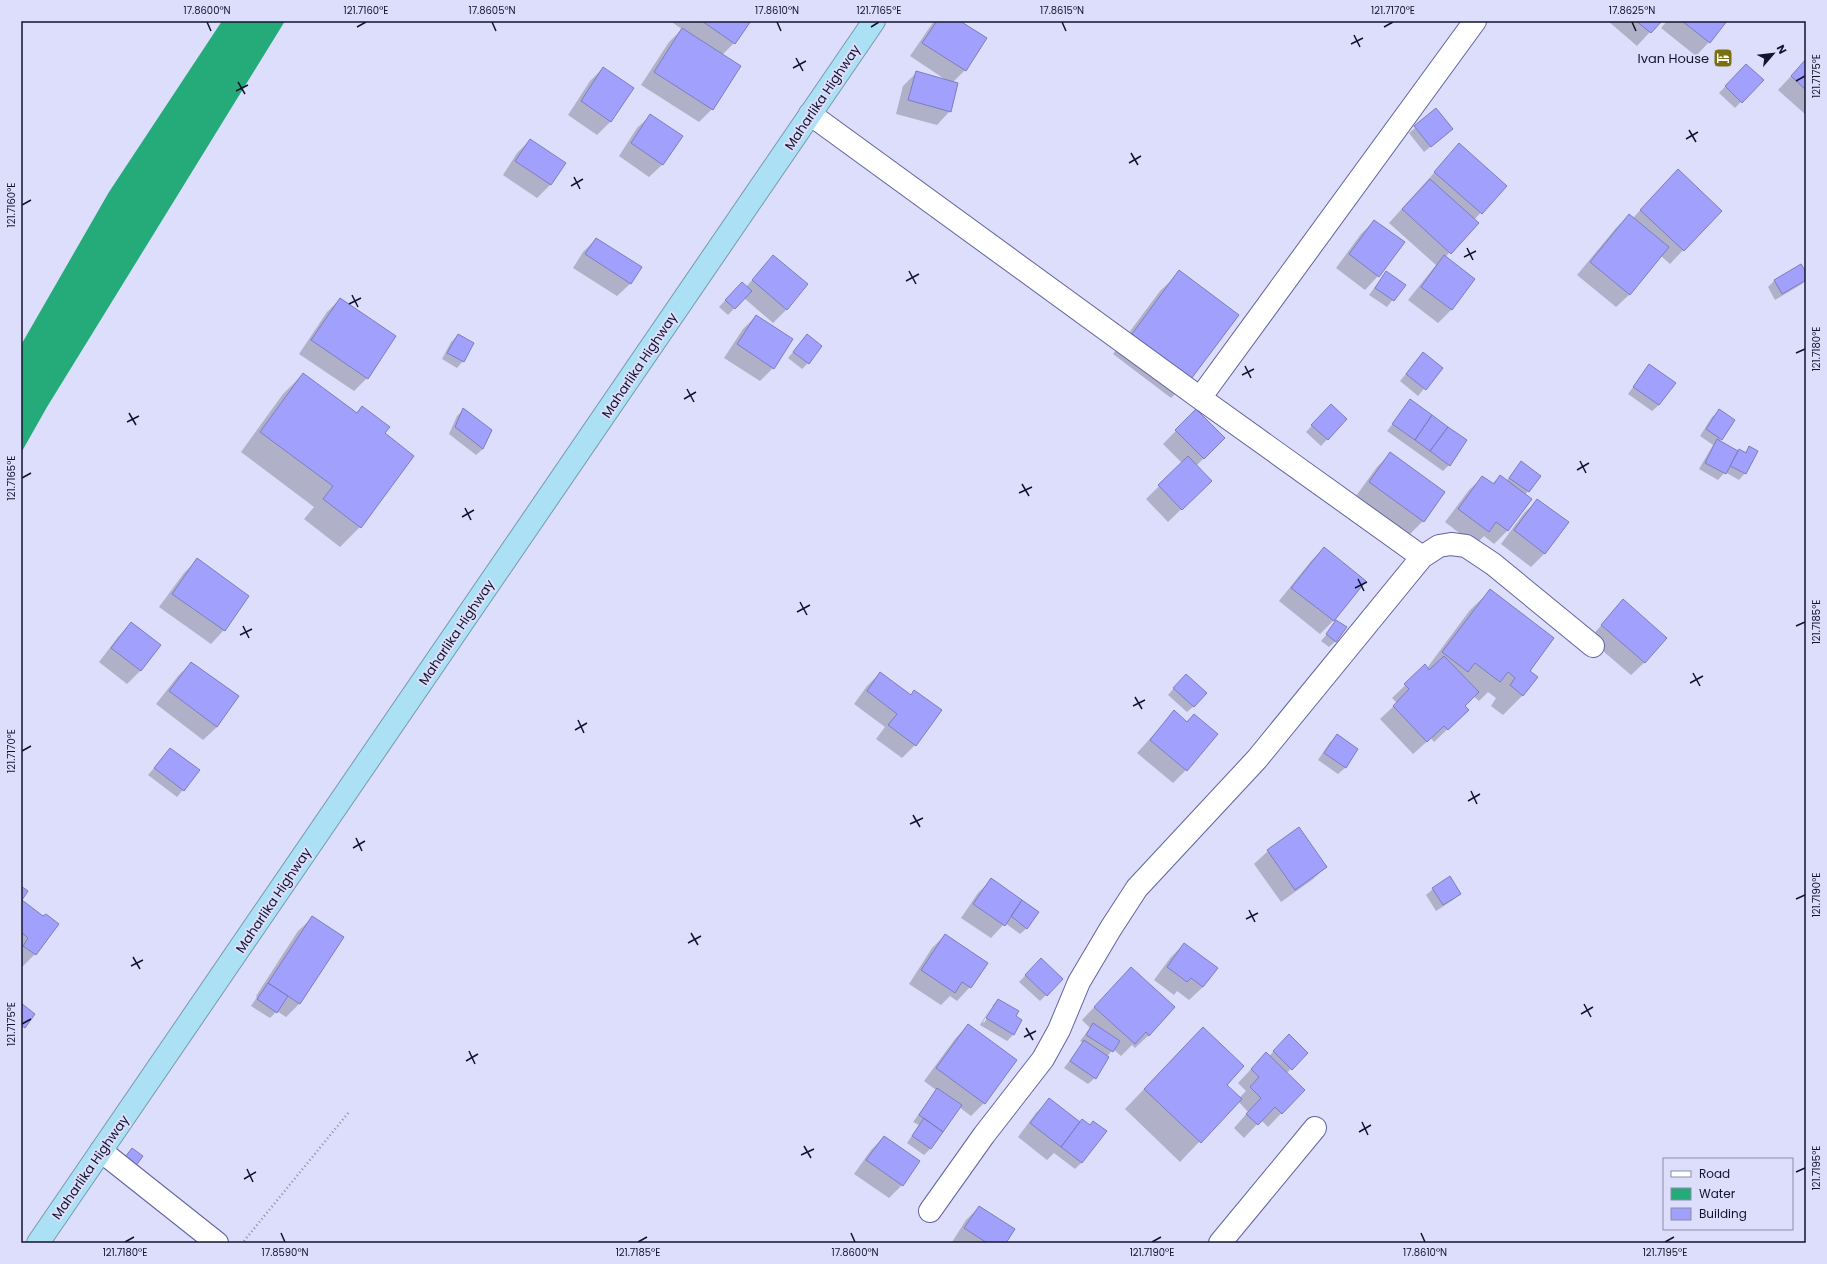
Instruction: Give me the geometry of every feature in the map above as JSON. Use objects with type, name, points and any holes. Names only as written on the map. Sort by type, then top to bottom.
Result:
[{"type":"highway","name":"Maharlika Highway","points":[[38,1243],[874,21]]},
{"type":"street","points":[[1200,398],[1474,21]]},
{"type":"street","points":[[810,114],[1200,398],[1422,557]]},
{"type":"street","points":[[930,1211],[984,1135],[1043,1059],[1059,1030],[1079,982],[1137,888],[1257,759],[1422,557],[1439,546],[1451,544],[1466,546],[1493,564],[1593,646]]},
{"type":"street","points":[[1220,1243],[1315,1128]]},
{"type":"street","points":[[101,1151],[217,1243]]},
{"type":"path","points":[[242,1243],[349,1112]]},
{"type":"water","points":[[222,21],[285,21],[47,407],[21,453],[21,345],[109,192]]},
{"type":"building","points":[[702,21],[751,21],[735,44]]},
{"type":"building","points":[[937,21],[960,21],[987,38],[966,71],[922,43]]},
{"type":"building","points":[[1636,21],[1662,21],[1651,33]]},
{"type":"building","points":[[1682,21],[1727,21],[1710,43]]},
{"type":"building","points":[[682,28],[741,66],[713,110],[654,72]]},
{"type":"building","points":[[1806,59],[1806,90],[1791,76]]},
{"type":"building","points":[[1746,64],[1764,80],[1742,103],[1725,86]]},
{"type":"building","points":[[603,67],[634,88],[611,122],[581,101]]},
{"type":"building","points":[[916,71],[958,83],[951,112],[908,100]]},
{"type":"building","points":[[1436,108],[1453,129],[1431,147],[1414,126]]},
{"type":"building","points":[[650,114],[683,136],[663,165],[631,143]]},
{"type":"building","points":[[530,139],[566,163],[551,185],[515,161]]},
{"type":"building","points":[[1459,143],[1507,186],[1482,214],[1434,172]]},
{"type":"building","points":[[1678,169],[1722,211],[1684,251],[1640,210]]},
{"type":"building","points":[[1430,179],[1479,223],[1451,254],[1402,209]]},
{"type":"building","points":[[1629,214],[1669,247],[1630,295],[1590,262]]},
{"type":"building","points":[[1374,220],[1405,242],[1379,277],[1349,254]]},
{"type":"building","points":[[596,238],[642,267],[631,284],[585,254]]},
{"type":"building","points":[[773,255],[808,284],[787,310],[752,280]]},
{"type":"building","points":[[1444,255],[1475,279],[1452,310],[1421,287]]},
{"type":"building","points":[[1801,264],[1806,272],[1806,280],[1782,294],[1774,280]]},
{"type":"building","points":[[1179,270],[1239,315],[1191,379],[1132,334]]},
{"type":"building","points":[[1386,271],[1406,285],[1394,301],[1375,288]]},
{"type":"building","points":[[742,282],[752,291],[735,309],[725,300]]},
{"type":"building","points":[[340,298],[396,336],[368,379],[311,340]]},
{"type":"building","points":[[756,315],[793,339],[774,369],[737,344]]},
{"type":"building","points":[[458,334],[474,343],[464,362],[447,353]]},
{"type":"building","points":[[807,334],[822,346],[809,364],[793,352]]},
{"type":"building","points":[[1423,352],[1443,368],[1426,390],[1406,374]]},
{"type":"building","points":[[1649,364],[1676,383],[1659,405],[1633,387]]},
{"type":"building","points":[[303,373],[357,413],[362,406],[390,427],[385,433],[414,456],[361,528],[323,499],[333,486],[260,432]]},
{"type":"building","points":[[1410,399],[1432,415],[1415,440],[1392,424]]},
{"type":"building","points":[[1331,404],[1347,419],[1328,440],[1311,425]]},
{"type":"building","points":[[463,408],[492,430],[483,449],[455,427]]},
{"type":"building","points":[[1196,409],[1225,438],[1204,459],[1175,430]]},
{"type":"building","points":[[1719,409],[1735,420],[1722,440],[1706,429]]},
{"type":"building","points":[[1432,415],[1448,427],[1430,451],[1415,440]]},
{"type":"building","points":[[1448,427],[1467,440],[1450,466],[1430,451]]},
{"type":"building","points":[[1717,439],[1738,451],[1726,474],[1705,463]]},
{"type":"building","points":[[1749,446],[1758,451],[1746,474],[1730,466],[1739,449],[1746,453]]},
{"type":"building","points":[[1390,452],[1445,492],[1424,522],[1369,482]]},
{"type":"building","points":[[1188,456],[1212,481],[1182,510],[1158,485]]},
{"type":"building","points":[[1521,461],[1541,476],[1529,492],[1509,478]]},
{"type":"building","points":[[1500,475],[1532,499],[1508,531],[1496,522],[1489,532],[1458,509],[1482,476],[1494,484]]},
{"type":"building","points":[[1537,499],[1569,522],[1545,554],[1514,530]]},
{"type":"building","points":[[1324,547],[1366,581],[1334,621],[1291,588]]},
{"type":"building","points":[[197,558],[249,596],[225,631],[172,594]]},
{"type":"building","points":[[1490,589],[1554,638],[1530,671],[1538,677],[1523,696],[1510,685],[1515,678],[1508,672],[1500,682],[1475,663],[1468,672],[1442,652]]},
{"type":"building","points":[[1623,599],[1667,638],[1645,663],[1601,625]]},
{"type":"building","points":[[1336,620],[1347,627],[1336,642],[1326,634]]},
{"type":"building","points":[[131,622],[161,645],[141,671],[111,648]]},
{"type":"building","points":[[1444,656],[1479,692],[1465,706],[1469,710],[1448,730],[1444,726],[1427,742],[1393,706],[1409,689],[1404,684],[1425,664],[1429,670]]},
{"type":"building","points":[[191,662],[239,696],[217,727],[169,691]]},
{"type":"building","points":[[880,672],[911,695],[914,690],[942,710],[916,746],[888,725],[897,714],[867,691]]},
{"type":"building","points":[[1186,674],[1207,693],[1194,707],[1173,688]]},
{"type":"building","points":[[1174,710],[1187,722],[1194,714],[1218,734],[1187,771],[1150,740]]},
{"type":"building","points":[[1337,734],[1358,749],[1346,768],[1324,753]]},
{"type":"building","points":[[170,748],[200,770],[184,791],[154,768]]},
{"type":"building","points":[[1299,827],[1327,867],[1295,890],[1267,850]]},
{"type":"building","points":[[1450,876],[1461,894],[1443,905],[1432,888]]},
{"type":"building","points":[[991,878],[1022,900],[1005,926],[973,904]]},
{"type":"building","points":[[21,886],[28,891],[22,900],[43,916],[46,914],[59,924],[36,955],[23,946],[28,938],[21,932]]},
{"type":"building","points":[[1022,900],[1039,912],[1027,929],[1011,916]]},
{"type":"building","points":[[312,916],[344,937],[300,1004],[268,983]]},
{"type":"building","points":[[945,934],[988,963],[971,988],[962,982],[955,993],[921,970]]},
{"type":"building","points":[[1184,943],[1218,968],[1203,987],[1191,978],[1187,982],[1167,967]]},
{"type":"building","points":[[1041,958],[1063,979],[1047,996],[1025,975]]},
{"type":"building","points":[[1131,967],[1175,1007],[1149,1036],[1146,1032],[1135,1044],[1094,1007]]},
{"type":"building","points":[[268,983],[288,996],[277,1013],[257,999]]},
{"type":"building","points":[[998,999],[1019,1011],[1016,1016],[1022,1020],[1014,1035],[986,1018]]},
{"type":"building","points":[[21,1003],[35,1014],[25,1028],[21,1025]]},
{"type":"building","points":[[1093,1023],[1120,1041],[1113,1052],[1086,1035]]},
{"type":"building","points":[[968,1024],[1017,1060],[985,1104],[936,1068]]},
{"type":"building","points":[[1203,1027],[1244,1066],[1227,1085],[1242,1099],[1201,1143],[1144,1089]]},
{"type":"building","points":[[1289,1034],[1308,1053],[1292,1070],[1273,1051]]},
{"type":"building","points":[[1084,1040],[1109,1057],[1096,1079],[1070,1061]]},
{"type":"building","points":[[1266,1052],[1305,1090],[1282,1114],[1275,1107],[1258,1125],[1246,1114],[1261,1098],[1250,1087],[1259,1077],[1251,1069]]},
{"type":"building","points":[[937,1088],[962,1105],[943,1132],[919,1115]]},
{"type":"building","points":[[1049,1098],[1080,1122],[1061,1147],[1030,1123]]},
{"type":"building","points":[[924,1118],[943,1132],[931,1149],[912,1136]]},
{"type":"building","points":[[1082,1119],[1090,1125],[1093,1121],[1107,1131],[1082,1163],[1061,1147]]},
{"type":"building","points":[[884,1136],[920,1161],[903,1186],[866,1160]]},
{"type":"building","points":[[132,1148],[143,1156],[133,1170],[122,1161]]},
{"type":"building","points":[[979,1206],[1015,1229],[1006,1243],[987,1243],[964,1228]]},
{"type":"place","name":"Ivan House","points":[[1723,58]]}]
